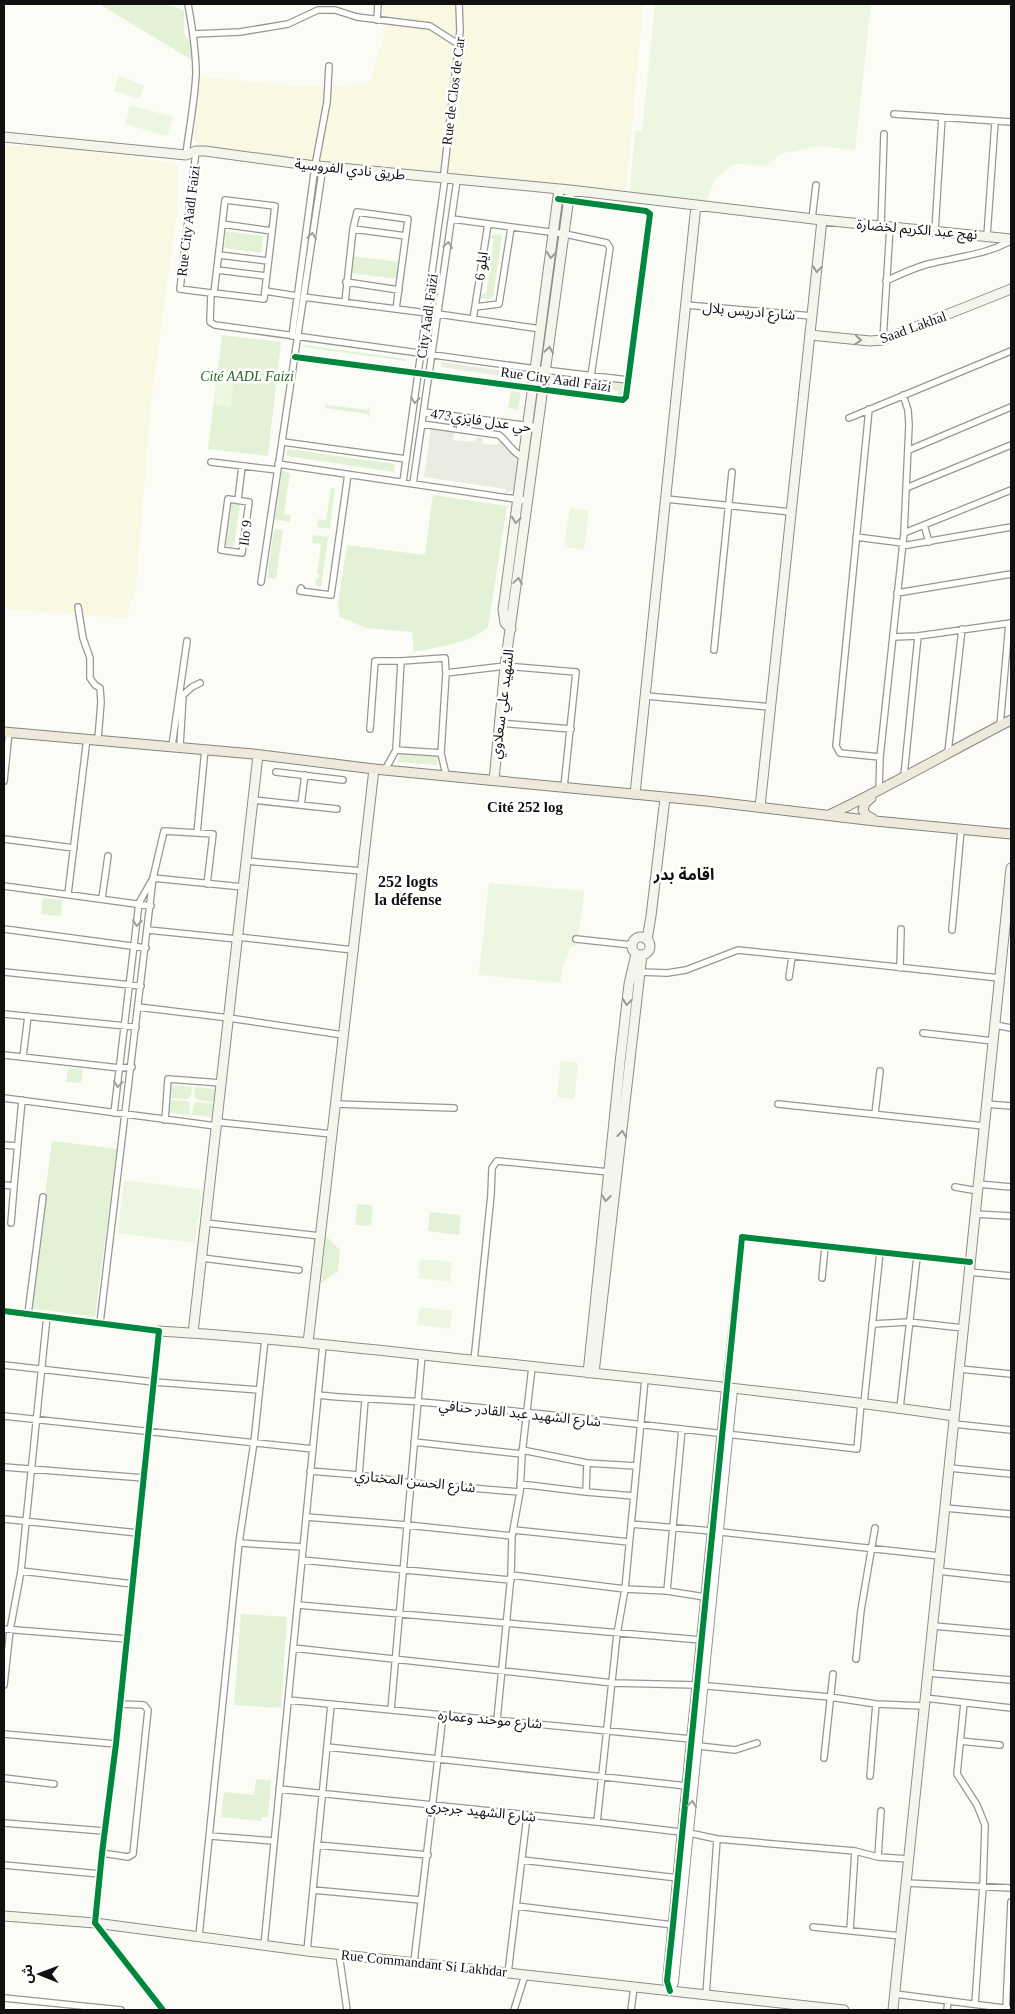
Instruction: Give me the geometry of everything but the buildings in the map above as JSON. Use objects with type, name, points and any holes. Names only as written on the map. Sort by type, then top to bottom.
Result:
[{"type":"main road","name":"طريق نادي الفروسية","points":[[4,137],[186,155],[196,151],[319,166],[570,190],[696,206]]},
{"type":"main road","name":"Rue City Aadl Faizi","points":[[512,629],[505,623],[503,615],[559,189]]},
{"type":"main road","name":"Rue City Aadl Faizi","points":[[512,629],[570,190]]},
{"type":"main road","name":"نهج عبد الكريم لخضارة","points":[[696,206],[1011,240]]},
{"type":"main road","points":[[635,794],[696,206]]},
{"type":"main road","points":[[760,807],[812,316],[817,219]]},
{"type":"main road","name":"Saad Lakhal","points":[[810,335],[870,341],[884,340],[1011,289]]},
{"type":"main road","name":"الشهيد علي سعلاوي","points":[[494,780],[505,666],[512,629]]},
{"type":"main road","points":[[829,815],[878,792],[948,752],[1011,720]]},
{"type":"main road","points":[[6,732],[176,746],[374,769],[635,794],[1011,834]]},
{"type":"main road","points":[[193,1333],[258,755]]},
{"type":"main road","points":[[308,1343],[374,769]]},
{"type":"main road","points":[[846,817],[878,792]]},
{"type":"main road","points":[[644,939],[651,916],[662,797]]},
{"type":"main road","points":[[865,803],[863,810],[866,815],[875,821]]},
{"type":"main road","points":[[893,2010],[934,1626],[986,1104],[1000,978],[1008,934],[1011,868]]},
{"type":"main road","points":[[591,1373],[640,972],[634,941],[644,939]]},
{"type":"main road","points":[[637,951],[647,952],[650,947],[644,939]]},
{"type":"main road","points":[[591,1373],[609,1172],[629,984],[637,951]]},
{"type":"main road","points":[[159,1331],[308,1343],[730,1388],[900,1408],[954,1420]]},
{"type":"main road","name":"Rue Commandant Si Lakhdar","points":[[4,1916],[95,1924],[307,1951],[706,1995],[777,2006],[844,2010]]},
{"type":"street","points":[[186,155],[196,75],[189,4]]},
{"type":"street","points":[[377,20],[378,4]]},
{"type":"street","name":"Rue de Clos de Car","points":[[445,178],[444,173],[460,31],[459,4]]},
{"type":"street","points":[[193,34],[240,32],[288,24],[318,10],[335,10],[357,17],[430,26],[458,44]]},
{"type":"street","points":[[261,582],[277,467],[283,442],[300,296],[327,102],[329,66]]},
{"type":"street","points":[[894,114],[1011,122]]},
{"type":"street","points":[[935,231],[942,117]]},
{"type":"street","points":[[987,236],[995,122]]},
{"type":"street","points":[[884,134],[886,281],[884,340]]},
{"type":"street","name":"Rue City Aadl Faizi","points":[[196,151],[180,289],[213,293],[264,299],[275,206],[225,200],[217,270],[213,293],[210,322],[215,325],[628,380]]},
{"type":"street","name":"City Aadl Faizi","points":[[403,482],[445,178]]},
{"type":"street","points":[[413,484],[457,180]]},
{"type":"street","points":[[816,186],[817,219]]},
{"type":"street","name":"Rue City Aadl Faizi","points":[[294,357],[622,401],[626,397],[650,214],[646,211],[558,199]]},
{"type":"street","points":[[345,302],[353,229],[357,212],[408,219],[396,309]]},
{"type":"street","name":"Rue City Aadl Faizi","points":[[452,219],[565,234],[605,242],[609,246],[591,376]]},
{"type":"street","points":[[222,224],[272,231]]},
{"type":"street","name":"ايلو 6","points":[[475,307],[488,224]]},
{"type":"street","points":[[473,319],[475,307],[499,304],[511,228]]},
{"type":"street","points":[[353,229],[406,236]]},
{"type":"street","points":[[886,281],[920,267],[981,254],[1011,240]]},
{"type":"street","points":[[218,255],[268,261]]},
{"type":"street","points":[[217,270],[266,276]]},
{"type":"street","points":[[346,282],[399,290]]},
{"type":"street","name":"Rue City Aadl Faizi","points":[[264,291],[427,313]]},
{"type":"street","name":"شارع ادريس بلال","points":[[686,305],[812,316]]},
{"type":"street","points":[[438,314],[541,329]]},
{"type":"street","points":[[849,418],[1011,351]]},
{"type":"street","points":[[878,792],[880,757],[904,534],[908,410],[903,395]]},
{"type":"street","points":[[908,450],[1011,407]]},
{"type":"street","points":[[869,410],[836,746],[840,752],[880,757]]},
{"type":"street","name":"473حي عدل فايزي","points":[[424,412],[539,427]]},
{"type":"street","points":[[422,424],[499,435],[519,456],[524,457]]},
{"type":"street","points":[[283,442],[406,459]]},
{"type":"street","points":[[906,488],[1011,445]]},
{"type":"street","points":[[211,462],[348,474],[529,501]]},
{"type":"street","points":[[238,500],[242,466]]},
{"type":"street","points":[[714,650],[732,472]]},
{"type":"street","points":[[301,588],[300,591],[331,595],[348,474]]},
{"type":"street","points":[[904,534],[1011,490]]},
{"type":"street","name":"Ilo 9","points":[[228,499],[238,500],[249,502],[242,553],[221,550],[228,499]]},
{"type":"street","points":[[666,499],[791,512]]},
{"type":"street","points":[[924,525],[929,542]]},
{"type":"street","points":[[856,537],[903,544],[929,542],[1011,527]]},
{"type":"street","points":[[897,593],[1011,574]]},
{"type":"street","points":[[78,607],[80,626],[90,658],[90,678],[100,688],[98,739]]},
{"type":"street","points":[[893,637],[918,636],[1010,623],[1000,726]]},
{"type":"street","points":[[948,752],[962,629]]},
{"type":"street","points":[[904,776],[918,636]]},
{"type":"street","points":[[176,746],[187,641]]},
{"type":"street","points":[[370,729],[375,662],[445,658],[446,673],[440,752],[446,775]]},
{"type":"street","points":[[385,770],[396,750],[401,661]]},
{"type":"street","points":[[446,673],[505,666],[576,672],[564,787]]},
{"type":"street","points":[[176,746],[183,695],[200,683]]},
{"type":"street","points":[[646,696],[771,707]]},
{"type":"street","points":[[499,723],[570,729]]},
{"type":"street","points":[[4,781],[6,732]]},
{"type":"street","points":[[68,894],[87,738]]},
{"type":"street","points":[[197,833],[205,749]]},
{"type":"street","points":[[396,750],[440,752]]},
{"type":"street","points":[[276,772],[342,780]]},
{"type":"street","points":[[301,805],[305,775]]},
{"type":"street","points":[[253,800],[337,809]]},
{"type":"street","points":[[952,930],[961,830]]},
{"type":"street","points":[[100,1323],[154,878],[164,831],[213,834],[207,884]]},
{"type":"street","points":[[4,839],[74,848]]},
{"type":"street","points":[[102,898],[108,856]]},
{"type":"street","points":[[246,861],[362,872]]},
{"type":"street","points":[[154,878],[243,887]]},
{"type":"street","points":[[114,1113],[139,903],[154,878]]},
{"type":"street","points":[[4,886],[151,906]]},
{"type":"street","points":[[4,929],[146,948]]},
{"type":"street","points":[[900,968],[901,929]]},
{"type":"street","points":[[148,930],[353,950]]},
{"type":"street","points":[[576,939],[637,951]]},
{"type":"street","points":[[640,972],[667,973],[686,970],[738,950],[1000,978]]},
{"type":"street","points":[[789,976],[792,957]]},
{"type":"street","points":[[4,972],[141,986]]},
{"type":"street","points":[[138,1008],[229,1018],[343,1035]]},
{"type":"street","points":[[4,1014],[136,1027]]},
{"type":"street","points":[[23,1057],[28,1016]]},
{"type":"street","points":[[995,1025],[1011,1028]]},
{"type":"street","points":[[923,1033],[993,1041]]},
{"type":"street","points":[[4,1055],[120,1068],[132,1067]]},
{"type":"street","points":[[876,1114],[880,1071]]},
{"type":"street","points":[[165,1120],[168,1080],[221,1083]]},
{"type":"street","points":[[4,1098],[165,1120],[332,1134]]},
{"type":"street","points":[[12,1223],[22,1100]]},
{"type":"street","points":[[335,1104],[454,1108]]},
{"type":"street","points":[[778,1104],[984,1126]]},
{"type":"street","points":[[986,1104],[1011,1106]]},
{"type":"street","points":[[4,1145],[17,1146]]},
{"type":"street","points":[[474,1361],[492,1191],[492,1168],[497,1161],[609,1172]]},
{"type":"street","points":[[4,1185],[14,1186]]},
{"type":"street","points":[[955,1187],[1011,1187]]},
{"type":"street","points":[[28,1314],[43,1197]]},
{"type":"street","points":[[975,1214],[1011,1216]]},
{"type":"street","points":[[206,1223],[320,1236]]},
{"type":"street","points":[[670,1991],[674,1982],[686,1833],[691,1739],[700,1685],[730,1388],[742,1238],[970,1262]]},
{"type":"street","points":[[822,1278],[825,1247]]},
{"type":"street","points":[[862,1403],[880,1252]]},
{"type":"street","points":[[900,1408],[917,1257]]},
{"type":"street","points":[[202,1258],[299,1270]]},
{"type":"street","points":[[969,1272],[1011,1276]]},
{"type":"street","points":[[4,1311],[159,1331],[116,1744],[104,1831],[95,1924],[162,2010]]},
{"type":"street","points":[[4,1685],[7,1630],[21,1571],[47,1316]]},
{"type":"street","points":[[872,1324],[909,1322],[964,1328]]},
{"type":"street","points":[[199,1936],[239,1543],[254,1442],[265,1339]]},
{"type":"street","points":[[264,1946],[323,1345]]},
{"type":"street","points":[[391,1710],[422,1355]]},
{"type":"street","points":[[4,1365],[154,1382],[259,1390]]},
{"type":"street","points":[[497,1720],[511,1577],[513,1533],[520,1492],[522,1452],[532,1367]]},
{"type":"street","points":[[960,1369],[1011,1374]]},
{"type":"street","points":[[597,1822],[617,1634],[625,1589],[645,1379]]},
{"type":"street","name":"شارع الشهيد عبد القادر حنافي","points":[[318,1395],[365,1400],[418,1402],[640,1426],[725,1433],[857,1449],[862,1403]]},
{"type":"street","points":[[359,1475],[365,1400]]},
{"type":"street","points":[[4,1416],[148,1433],[313,1449]]},
{"type":"street","points":[[954,1420],[1011,1430]]},
{"type":"street","points":[[667,1591],[682,1429]]},
{"type":"street","points":[[414,1442],[522,1452],[587,1463],[636,1466]]},
{"type":"street","points":[[586,1492],[587,1463]]},
{"type":"street","points":[[4,1467],[144,1478]]},
{"type":"street","points":[[949,1468],[1011,1474]]},
{"type":"street","name":"شارع الحسن المختاري","points":[[310,1471],[359,1475],[411,1483],[520,1492]]},
{"type":"street","points":[[520,1484],[634,1496]]},
{"type":"street","points":[[945,1508],[1011,1514]]},
{"type":"street","points":[[306,1517],[629,1542]]},
{"type":"street","points":[[4,1519],[138,1533]]},
{"type":"street","points":[[631,1524],[940,1556]]},
{"type":"street","points":[[856,1659],[861,1610],[874,1528]]},
{"type":"street","points":[[670,1991],[668,1981],[678,1878],[698,1746],[701,1640],[705,1597],[715,1532]]},
{"type":"street","points":[[239,1543],[303,1547]]},
{"type":"street","points":[[302,1560],[403,1570],[511,1577],[625,1589],[667,1591],[705,1597]]},
{"type":"street","points":[[21,1571],[133,1584]]},
{"type":"street","points":[[938,1571],[1011,1579]]},
{"type":"street","points":[[298,1604],[701,1640]]},
{"type":"street","points":[[934,1626],[1011,1633]]},
{"type":"street","points":[[7,1630],[127,1639]]},
{"type":"street","points":[[293,1648],[613,1683],[700,1685],[830,1697],[876,1704],[964,1703],[1011,1708]]},
{"type":"street","points":[[928,1673],[1011,1680]]},
{"type":"street","points":[[824,1758],[833,1674]]},
{"type":"street","name":"شارع موحند وعماره","points":[[288,1700],[691,1739]]},
{"type":"street","points":[[964,1703],[957,1774],[976,1805],[985,1825],[975,2004]]},
{"type":"street","points":[[102,1853],[128,1857],[133,1854],[148,1710],[144,1706],[120,1704]]},
{"type":"street","points":[[870,1776],[876,1704]]},
{"type":"street","points":[[307,1951],[331,1705]]},
{"type":"street","points":[[414,1962],[428,1854],[442,1715]]},
{"type":"street","points":[[4,1734],[116,1744]]},
{"type":"street","points":[[960,1741],[1000,1745]]},
{"type":"street","points":[[698,1746],[735,1750],[757,1743]]},
{"type":"street","points":[[327,1747],[687,1786]]},
{"type":"street","points":[[4,1778],[54,1784]]},
{"type":"street","name":"شارع الشهيد جرجري","points":[[279,1789],[597,1822],[686,1833],[717,1839],[856,1851],[878,1857],[909,1859]]},
{"type":"street","points":[[878,1857],[881,1810]]},
{"type":"street","points":[[508,1973],[527,1816]]},
{"type":"street","points":[[4,1823],[104,1831]]},
{"type":"street","points":[[210,1836],[274,1841]]},
{"type":"street","points":[[706,1995],[717,1839]]},
{"type":"street","points":[[317,1845],[428,1854]]},
{"type":"street","points":[[850,1930],[856,1851]]},
{"type":"street","points":[[522,1860],[678,1878]]},
{"type":"street","points":[[4,1865],[100,1874]]},
{"type":"street","points":[[906,1883],[1011,1888]]},
{"type":"street","points":[[313,1890],[422,1900]]},
{"type":"street","points":[[895,1994],[975,2004],[993,2009],[1009,2008],[1011,1902]]},
{"type":"street","points":[[516,1906],[673,1925]]},
{"type":"street","points":[[813,1927],[901,1936]]},
{"type":"street","points":[[339,1954],[347,2010]]},
{"type":"street","points":[[514,2010],[525,1975]]},
{"type":"street","points":[[631,2010],[634,1987]]},
{"type":"street","points":[[4,1998],[121,2010]]},
{"type":"street","points":[[947,2010],[948,2001]]},
{"type":"green space","points":[[99,4],[155,4],[166,5],[184,11],[184,34],[191,46],[192,60]]},
{"type":"green space","points":[[382,4],[643,4],[626,191],[402,170],[198,146],[194,140],[194,132],[201,77],[309,87],[369,84],[385,32]]},
{"type":"green space","points":[[655,4],[871,4],[855,150],[818,146],[780,154],[767,166],[735,164],[714,180],[706,204],[636,195],[630,191],[635,131],[642,131]]},
{"type":"green space","points":[[118,76],[144,85],[140,99],[114,91]]},
{"type":"green space","points":[[130,105],[173,117],[167,136],[125,124]]},
{"type":"green space","points":[[4,145],[64,147],[177,164],[177,213],[151,401],[136,588],[126,618],[4,609]]},
{"type":"green space","points":[[226,231],[263,236],[261,253],[224,248]]},
{"type":"green space","points":[[494,234],[502,235],[493,298],[481,298],[480,294],[486,294],[494,239],[488,238]]},
{"type":"green space","points":[[352,256],[399,262],[397,279],[350,273]]},
{"type":"green space","name":"Cité AADL Faizi","points":[[222,335],[281,342],[268,456],[208,449]]},
{"type":"green space","points":[[304,345],[407,359],[406,361],[303,347]]},
{"type":"green space","points":[[553,374],[623,382],[622,398],[618,397],[618,391],[555,384]]},
{"type":"green space","points":[[217,377],[234,379],[231,407],[213,405]]},
{"type":"green space","points":[[511,391],[521,393],[518,410],[508,408]]},
{"type":"green space","points":[[326,402],[327,405],[368,410],[370,407],[369,418],[368,414],[326,408],[325,411]]},
{"type":"green space","points":[[287,449],[395,464],[394,472],[286,456]]},
{"type":"green space","points":[[282,470],[290,474],[284,514],[291,515],[290,522],[275,519]]},
{"type":"green space","points":[[331,488],[335,488],[330,529],[317,527],[318,519],[326,520]]},
{"type":"green space","points":[[433,495],[507,506],[488,627],[464,641],[414,652],[412,632],[366,628],[340,617],[338,604],[347,545],[425,555]]},
{"type":"green space","points":[[232,504],[240,505],[234,547],[226,546]]},
{"type":"green space","points":[[570,508],[589,511],[584,550],[564,547]]},
{"type":"green space","points":[[274,529],[283,530],[276,579],[267,578]]},
{"type":"green space","points":[[313,535],[328,537],[321,587],[315,586],[316,578],[319,578],[319,574],[317,574],[321,544],[312,543]]},
{"type":"green space","points":[[399,754],[438,757],[437,765],[398,762]]},
{"type":"green space","points":[[489,883],[584,891],[578,945],[570,948],[562,970],[560,983],[479,975]]},
{"type":"green space","points":[[43,898],[62,900],[61,916],[41,914]]},
{"type":"green space","points":[[561,1061],[578,1063],[574,1099],[557,1097]]},
{"type":"green space","points":[[68,1068],[83,1069],[81,1083],[66,1082]]},
{"type":"green space","points":[[172,1085],[192,1087],[191,1096],[188,1099],[171,1098]]},
{"type":"green space","points":[[195,1087],[215,1089],[214,1102],[197,1100],[194,1096]]},
{"type":"green space","points":[[171,1100],[188,1101],[190,1105],[189,1115],[169,1113]]},
{"type":"green space","points":[[197,1102],[214,1104],[212,1117],[192,1115],[193,1105]]},
{"type":"green space","points":[[52,1141],[117,1149],[95,1317],[30,1308]]},
{"type":"green space","points":[[124,1180],[202,1190],[195,1243],[118,1233]]},
{"type":"green space","points":[[357,1204],[373,1206],[371,1226],[355,1225]]},
{"type":"green space","points":[[430,1212],[461,1215],[459,1235],[428,1231]]},
{"type":"green space","points":[[326,1236],[340,1250],[338,1271],[321,1283]]},
{"type":"green space","points":[[420,1259],[452,1262],[450,1282],[418,1278]]},
{"type":"green space","points":[[420,1307],[452,1311],[450,1329],[417,1325]]},
{"type":"green space","points":[[241,1614],[287,1617],[281,1708],[234,1705]]},
{"type":"green space","points":[[256,1779],[271,1780],[268,1817],[262,1817],[261,1821],[221,1817],[224,1792],[254,1795]]},
{"type":"shaded area","points":[[441,362],[512,372],[513,376],[511,381],[506,382],[507,377],[441,367]]},
{"type":"shaded area","points":[[431,428],[454,431],[453,440],[475,442],[476,437],[483,438],[482,444],[498,445],[499,438],[520,462],[515,490],[505,493],[506,489],[424,477]]},
{"type":"cycle path","points":[[295,357],[623,400],[626,397],[650,214],[646,211],[558,199]]},
{"type":"cycle path","points":[[670,1991],[667,1981],[742,1237],[970,1262]]},
{"type":"cycle path","points":[[4,1311],[159,1331],[116,1744],[95,1923],[163,2010]]},
{"type":"district","name":"Cité 252 log","points":[[525,807]]},
{"type":"district","name":"اقامة بدر","points":[[684,874]]},
{"type":"district","name":"252 logts la défense","points":[[408,890]]}]
